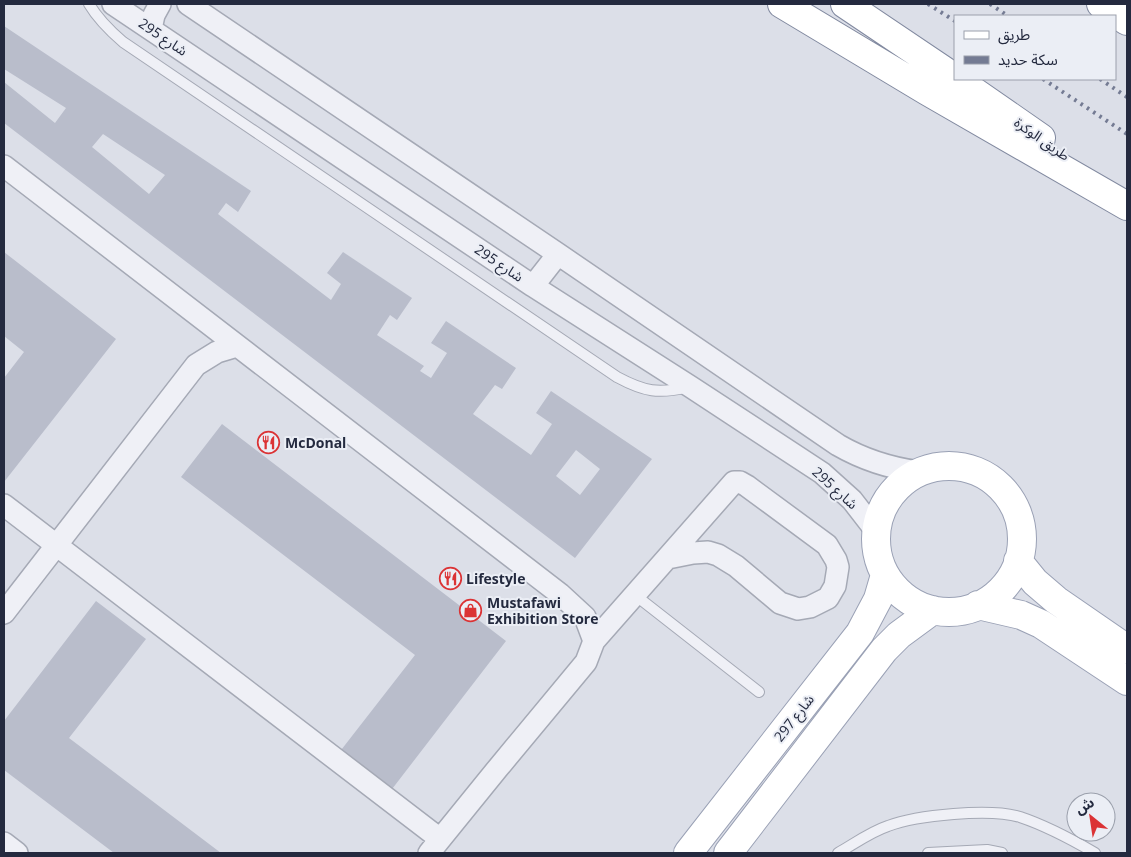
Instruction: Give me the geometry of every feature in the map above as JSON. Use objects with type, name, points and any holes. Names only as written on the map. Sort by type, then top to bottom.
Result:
[{"type":"main road","points":[[782,4],[927,91],[1127,206]]},
{"type":"main road","name":"طريق الوكرة","points":[[845,4],[954,77]]},
{"type":"main road","points":[[1101,4],[1127,21]]},
{"type":"main road","name":"طريق الوكرة","points":[[958,80],[1127,198]]},
{"type":"main road","points":[[949,466],[964,467],[979,472],[998,485],[1012,502],[1018,516],[1021,531],[1022,546],[1018,561],[1012,575],[1003,587],[992,597],[978,605],[964,610],[949,612],[933,610],[906,598],[885,575],[879,561],[876,546],[876,531],[880,516],[886,502],[895,490],[919,472],[949,466]]},
{"type":"main road","points":[[1018,561],[1036,582],[1056,600],[1127,649]]},
{"type":"main road","name":"شارع 297","points":[[688,853],[860,634],[878,599],[885,575]]},
{"type":"main road","points":[[978,605],[1021,615],[1041,624],[1127,681]]},
{"type":"main road","points":[[728,853],[884,650],[899,635],[933,610]]},
{"type":"street","name":"شارع 295","points":[[113,4],[534,286],[822,473],[852,500],[876,531]]},
{"type":"street","points":[[151,29],[154,15],[160,4]]},
{"type":"street","points":[[188,4],[838,446],[876,464],[919,472]]},
{"type":"street","points":[[4,166],[560,594],[585,617],[594,642]]},
{"type":"street","points":[[534,286],[558,254]]},
{"type":"street","points":[[4,613],[196,365],[204,342],[207,324]]},
{"type":"street","points":[[196,365],[217,352],[237,346]]},
{"type":"street","points":[[4,505],[435,846],[586,662],[594,642],[734,482],[740,482],[827,545],[838,567],[835,586],[828,598],[810,607],[798,609],[780,603],[736,566],[708,552],[668,558]]},
{"type":"street","points":[[4,843],[17,853]]},
{"type":"lane","points":[[88,4],[108,30],[123,42],[618,377],[633,386],[650,391],[668,392],[691,387]]},
{"type":"lane","points":[[635,595],[759,692]]},
{"type":"lane","points":[[838,853],[888,826],[933,816],[978,812],[1018,816],[1060,833],[1095,853]]},
{"type":"lane","points":[[931,853],[987,850],[1002,853]]},
{"type":"building","points":[[4,26],[251,191],[238,212],[226,203],[218,214],[331,300],[341,284],[327,273],[343,252],[412,298],[397,320],[390,315],[377,335],[424,366],[420,371],[431,378],[447,353],[431,343],[446,321],[516,368],[502,389],[495,385],[473,414],[531,455],[552,424],[536,413],[551,391],[652,459],[575,558],[4,123],[4,82],[55,123],[66,108],[4,69]],"holes":[[[103,134],[165,175],[149,194],[92,147]],[[576,450],[600,469],[580,495],[556,476]]]},
{"type":"building","points":[[4,252],[116,339],[4,482],[4,378],[24,352],[4,336]]},
{"type":"building","points":[[222,424],[506,641],[389,793],[338,754],[415,655],[181,477]]},
{"type":"building","points":[[96,601],[146,639],[69,738],[221,853],[114,853],[4,770],[4,721]]},
{"type":"railway","points":[[928,4],[954,20]]},
{"type":"railway","points":[[990,4],[1006,15]]},
{"type":"railway","points":[[1045,80],[1127,134]]},
{"type":"railway","points":[[1102,80],[1127,97]]},
{"type":"place","name":"McDonal","points":[[269,443]]},
{"type":"place","name":"Lifestyle","points":[[450,579]]},
{"type":"place","name":"Mustafawi Exhibition Store","points":[[471,611]]}]
